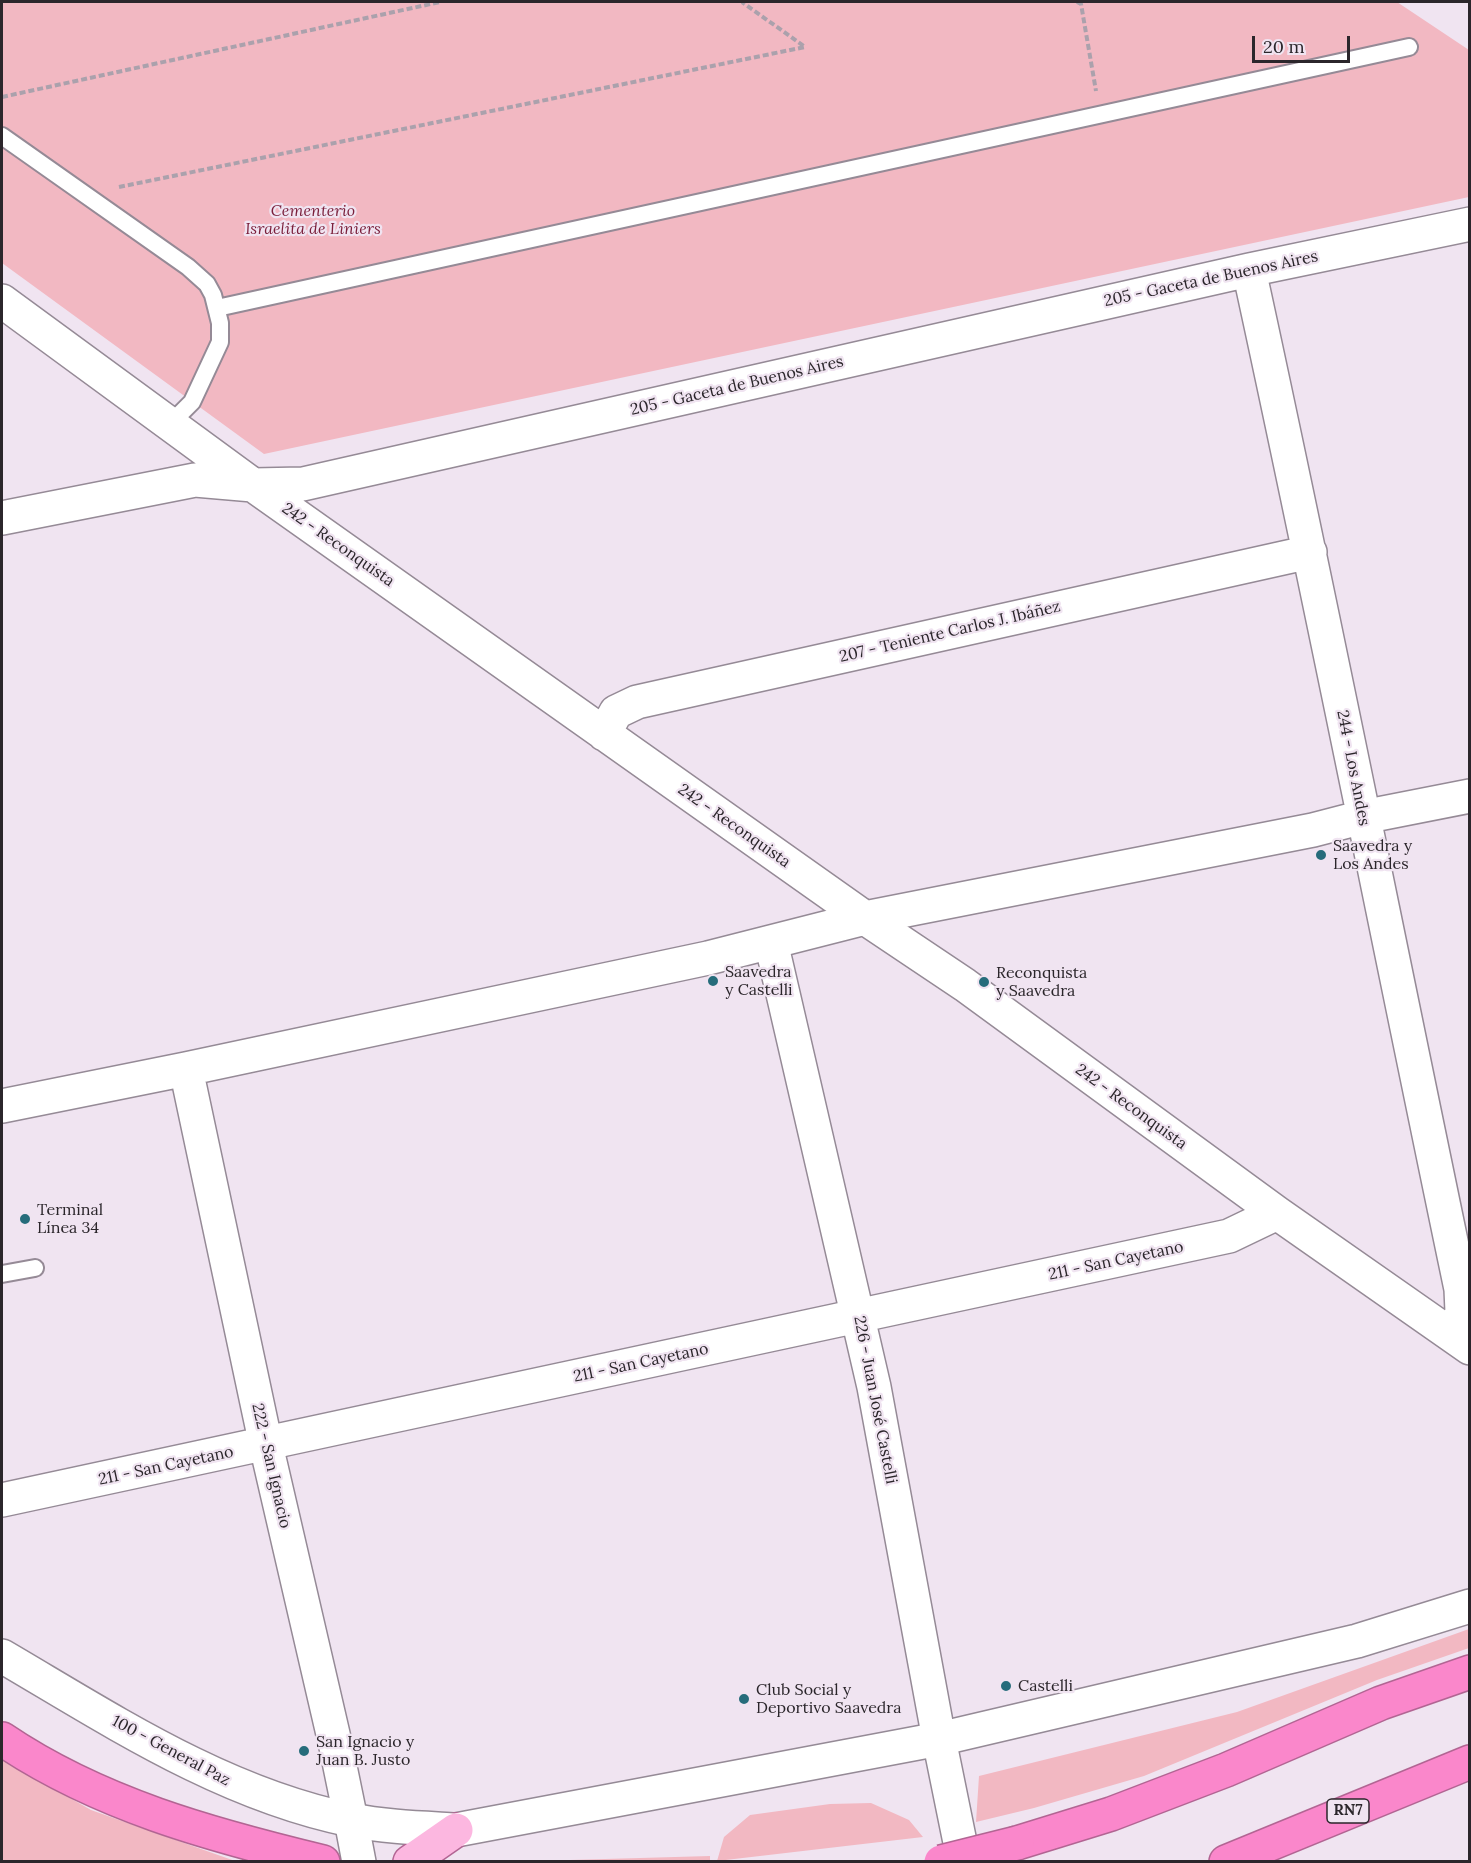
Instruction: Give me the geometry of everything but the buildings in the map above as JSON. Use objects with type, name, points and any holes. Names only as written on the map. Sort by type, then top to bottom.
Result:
[{"type":"highway","points":[[941,1862],[1017,1843],[1111,1814],[1226,1770],[1381,1703],[1470,1672]]},
{"type":"highway","points":[[2,1739],[75,1782],[159,1816],[252,1845],[323,1862]]},
{"type":"highway","name":"RN7","points":[[1226,1862],[1470,1762]]},
{"type":"main road","points":[[411,1862],[456,1830]]},
{"type":"street","name":"205 - Gaceta de Buenos Aires","points":[[2,518],[195,480],[253,485],[303,484],[1249,270],[1470,224]]},
{"type":"street","name":"244 - Los Andes","points":[[1249,270],[1311,552],[1363,817],[1461,1289],[1461,1342]]},
{"type":"street","name":"242 - Reconquista","points":[[2,301],[253,485],[865,918],[964,985],[1277,1213],[1461,1342]]},
{"type":"street","name":"207 - Teniente Carlos J. Ibáñez","points":[[604,734],[615,712],[637,702],[1311,552]]},
{"type":"street","points":[[2,1106],[708,958],[865,918],[1313,830],[1363,817],[1470,796]]},
{"type":"street","name":"226 - Juan José Castelli","points":[[771,942],[874,1387],[964,1862]]},
{"type":"street","name":"222 - San Ignacio","points":[[186,1069],[266,1445],[336,1747],[359,1862]]},
{"type":"street","name":"211 - San Cayetano","points":[[2,1500],[1229,1236],[1277,1213]]},
{"type":"street","name":"100 - General Paz","points":[[2,1656],[171,1755],[227,1781],[296,1805],[351,1820],[391,1827],[456,1830],[939,1739],[1357,1641],[1470,1606]]},
{"type":"lane","points":[[217,308],[1409,47]]},
{"type":"lane","points":[[2,136],[188,267],[207,284],[217,308],[220,342],[192,402],[170,424]]},
{"type":"lane","points":[[2,1274],[35,1268]]},
{"type":"path","points":[[2,97],[440,2]]},
{"type":"path","points":[[83,195],[806,47],[742,2]]},
{"type":"path","points":[[1077,2],[1081,4],[1101,116]]},
{"type":"green space","name":"Cementerio Israelita de Liniers","points":[[2,2],[1397,2],[1469,50],[1469,197],[264,454],[2,263]]},
{"type":"green space","points":[[1469,1629],[1469,1648],[1377,1680],[1144,1776],[1034,1808],[976,1822],[979,1776],[1237,1712]]},
{"type":"green space","points":[[2,1759],[91,1810],[235,1861],[2,1861]]},
{"type":"green space","points":[[871,1803],[909,1820],[923,1837],[717,1861],[724,1837],[750,1815],[830,1804]]},
{"type":"green space","points":[[710,1856],[710,1862],[535,1861]]},
{"type":"place","name":"Saavedra y Los Andes","points":[[1321,855]]},
{"type":"place","name":"Saavedra y Castelli","points":[[713,981]]},
{"type":"place","name":"Reconquista y Saavedra","points":[[984,982]]},
{"type":"place","name":"Terminal Línea 34","points":[[25,1219]]},
{"type":"place","name":"Castelli","points":[[1006,1686]]},
{"type":"place","name":"Club Social y Deportivo Saavedra","points":[[744,1699]]},
{"type":"place","name":"San Ignacio y Juan B. Justo","points":[[304,1751]]}]
